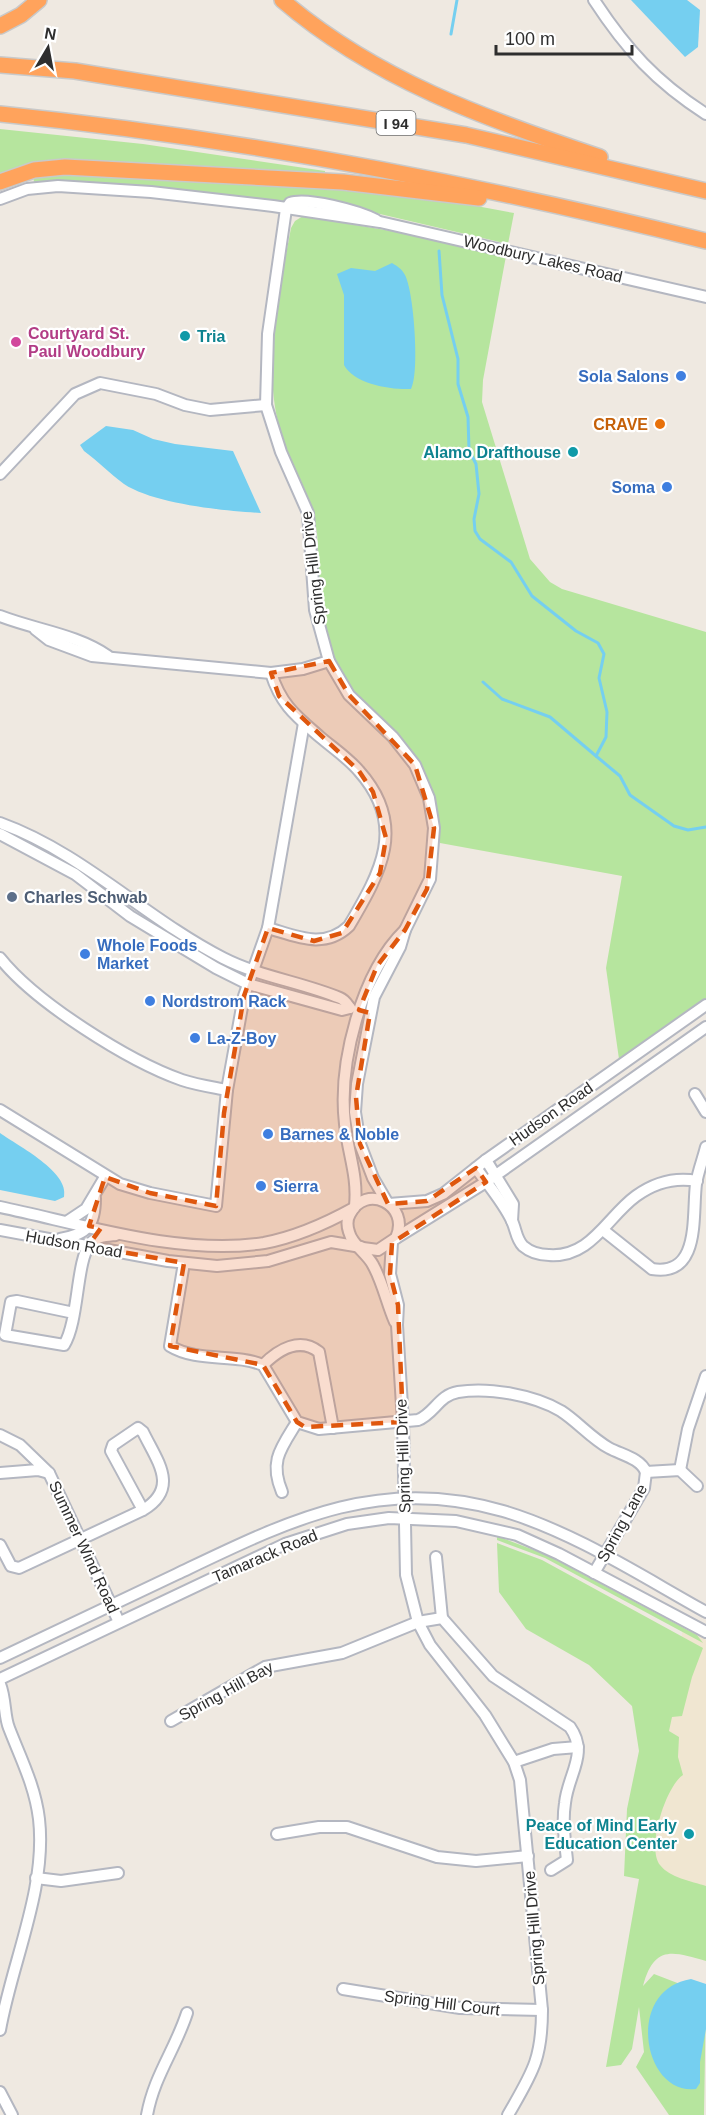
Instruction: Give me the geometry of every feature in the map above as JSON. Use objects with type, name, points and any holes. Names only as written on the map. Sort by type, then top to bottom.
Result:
[{"type":"highway","points":[[0,26],[21,15],[39,0]]},
{"type":"highway","points":[[282,0],[348,51],[388,74],[441,99],[682,186]]},
{"type":"highway","name":"I 94","points":[[0,65],[75,71],[466,135],[706,191]]},
{"type":"highway","points":[[5,115],[304,155],[569,208],[706,241]]},
{"type":"highway","points":[[0,182],[26,171],[65,167],[362,184],[569,208]]},
{"type":"street","points":[[594,0],[614,30],[650,73],[706,114]]},
{"type":"street","name":"Woodbury Lakes Road","points":[[0,199],[27,189],[63,186],[151,192],[286,209],[290,203],[301,202],[356,212],[380,222],[706,297]]},
{"type":"street","name":"Spring Hill Drive","points":[[286,209],[268,334],[266,405],[281,452],[308,513],[315,610],[329,661],[349,695],[409,756],[429,798],[434,828],[432,868],[423,898],[405,930],[400,947],[374,997],[360,1010],[344,1102],[345,1127],[356,1174],[354,1207]]},
{"type":"street","points":[[0,474],[75,394],[100,383],[156,394],[185,405],[210,410],[266,405]]},
{"type":"street","points":[[0,616],[35,629],[52,631],[95,647],[108,656],[271,673],[303,669],[329,661]]},
{"type":"street","points":[[268,928],[314,941],[330,939],[342,933],[349,926],[380,873],[384,856],[384,819],[373,792],[359,771],[304,723],[279,696],[271,673]]},
{"type":"street","points":[[0,1110],[105,1177],[150,1193],[216,1206],[227,1090],[248,984],[268,928],[304,723]]},
{"type":"street","points":[[0,823],[43,840],[66,853],[146,912],[223,958],[253,971],[343,999],[360,1010]]},
{"type":"street","points":[[0,834],[75,874],[130,916],[216,968],[248,984],[342,1010],[360,1010]]},
{"type":"street","points":[[1,963],[58,1010],[127,1053],[182,1080],[227,1090]]},
{"type":"street","name":"Hudson Road","points":[[388,1203],[428,1201],[450,1189],[486,1160],[706,1005]]},
{"type":"street","name":"Spring Hill Drive","points":[[360,1010],[356,1120],[363,1152],[388,1203]]},
{"type":"street","name":"Hudson Road","points":[[394,1241],[486,1182],[706,1026]]},
{"type":"street","points":[[695,1094],[706,1112]]},
{"type":"street","points":[[603,1230],[652,1269],[661,1271],[678,1265],[686,1258],[692,1240],[697,1181],[706,1148]]},
{"type":"street","points":[[486,1160],[513,1204],[512,1221]]},
{"type":"street","points":[[476,1168],[512,1221],[522,1245],[534,1252],[546,1255],[574,1252],[603,1230],[626,1205],[649,1188],[681,1178],[697,1181]]},
{"type":"street","points":[[68,1221],[81,1215],[95,1198],[105,1177]]},
{"type":"street","points":[[52,1240],[78,1235],[89,1226],[94,1217],[95,1198]]},
{"type":"street","points":[[370,1199],[388,1203],[399,1220],[394,1241],[378,1250],[362,1248],[351,1238],[347,1226],[354,1207],[370,1199]]},
{"type":"street","name":"Hudson Road","points":[[0,1207],[185,1243],[247,1245],[293,1236],[326,1223],[354,1207]]},
{"type":"street","name":"Hudson Road","points":[[0,1230],[183,1263],[217,1266],[254,1264],[331,1242],[362,1248]]},
{"type":"street","points":[[74,1312],[17,1301],[11,1302],[4,1328],[5,1335],[64,1345],[74,1312],[88,1246],[100,1237],[126,1233]]},
{"type":"street","name":"Spring Hill Drive","points":[[394,1241],[390,1274],[398,1305],[396,1325],[403,1422],[406,1575],[418,1622],[430,1644],[485,1715],[514,1762],[523,1800],[542,2010],[542,2044],[538,2059],[508,2115]]},
{"type":"street","name":"Spring Hill Drive","points":[[362,1248],[376,1270],[396,1325]]},
{"type":"street","points":[[183,1263],[170,1346],[177,1351],[237,1358],[263,1365],[297,1422],[276,1459],[276,1478],[282,1492]]},
{"type":"street","points":[[263,1365],[271,1357],[294,1345],[305,1343],[320,1352],[333,1428]]},
{"type":"street","points":[[697,1486],[680,1470],[688,1429],[706,1376]]},
{"type":"street","name":"Spring Lane","points":[[297,1422],[305,1427],[333,1428],[425,1418],[443,1397],[456,1392],[510,1394],[549,1405],[563,1412],[595,1439],[637,1461],[646,1472],[644,1488],[594,1573]]},
{"type":"street","points":[[0,1545],[15,1569],[143,1510],[156,1502],[164,1480],[143,1432],[138,1428],[112,1445],[111,1451],[143,1510]]},
{"type":"street","points":[[0,1435],[20,1445],[49,1473]]},
{"type":"street","points":[[0,1473],[38,1470],[49,1473]]},
{"type":"street","name":"Spring Lane","points":[[646,1472],[680,1470]]},
{"type":"street","name":"Summer Wind Road","points":[[49,1473],[119,1622]]},
{"type":"street","name":"Tamarack Road","points":[[0,1658],[300,1518],[343,1505],[405,1499],[456,1502],[501,1510],[540,1524],[706,1611]]},
{"type":"street","name":"Tamarack Road","points":[[0,1679],[306,1536],[348,1524],[405,1518],[456,1521],[497,1529],[536,1543],[706,1632]]},
{"type":"street","points":[[436,1557],[442,1618],[494,1676],[570,1727],[578,1738],[578,1748],[553,1749],[514,1762]]},
{"type":"street","points":[[418,1622],[442,1618]]},
{"type":"street","name":"Spring Hill Bay","points":[[171,1722],[265,1667],[356,1648],[418,1622]]},
{"type":"street","points":[[0,1684],[6,1704],[4,1723],[27,1770],[36,1806],[40,1837],[36,1878],[0,2030]]},
{"type":"street","name":"Spring Hill Drive","points":[[551,1870],[567,1860],[565,1803],[578,1748]]},
{"type":"street","points":[[277,1834],[319,1827],[347,1827],[437,1857],[476,1861],[528,1856]]},
{"type":"street","points":[[36,1878],[61,1881],[118,1873]]},
{"type":"street","name":"Spring Hill Court","points":[[343,1989],[460,2008],[542,2010]]},
{"type":"street","points":[[147,2115],[162,2064],[178,2038],[187,2013]]},
{"type":"street","points":[[0,2092],[12,2115]]},
{"type":"highlighted area","points":[[329,661],[349,695],[415,765],[434,828],[427,889],[405,930],[377,966],[359,1010],[370,1013],[356,1097],[360,1144],[388,1204],[427,1201],[476,1168],[486,1182],[392,1243],[390,1274],[398,1305],[403,1422],[305,1427],[297,1422],[263,1365],[170,1346],[184,1263],[88,1246],[101,1228],[89,1226],[105,1177],[150,1193],[216,1206],[224,1113],[244,996],[268,928],[314,941],[342,933],[380,873],[386,838],[373,792],[359,771],[279,696],[271,673]]},
{"type":"shaded area","points":[[683,1628],[706,1640],[706,1890],[640,1878]]},
{"type":"green space","points":[[0,129],[143,144],[325,171],[325,176],[59,162],[0,176]]},
{"type":"green space","points":[[46,173],[301,185],[428,197],[514,213],[508,244],[350,207],[290,198],[279,203],[93,182],[34,182],[33,175]]},
{"type":"green space","points":[[303,216],[397,232],[506,256],[483,380],[482,402],[530,559],[550,582],[562,589],[706,632],[706,998],[619,1059],[606,968],[622,876],[440,843],[433,797],[413,754],[393,729],[350,687],[334,658],[320,609],[316,527],[310,502],[280,430],[272,380],[274,329],[286,253],[291,228],[295,221]]},
{"type":"green space","points":[[497,1536],[547,1555],[697,1635],[703,1643],[545,1558],[497,1540]]},
{"type":"green space","points":[[497,1543],[542,1560],[703,1648],[692,1677],[682,1716],[672,1717],[669,1731],[679,1737],[678,1757],[683,1775],[670,1791],[660,1818],[655,1845],[656,1857],[664,1869],[681,1878],[706,1886],[706,1961],[683,1955],[666,1954],[653,1963],[643,1986],[654,1974],[706,1994],[704,2115],[669,2115],[636,2067],[644,2052],[639,2007],[632,2049],[621,2065],[606,2067],[639,1879],[624,1876],[627,1809],[639,1751],[632,1706],[589,1665],[526,1629],[499,1592]]},
{"type":"water","points":[[631,0],[687,0],[700,10],[698,47],[685,57]]},
{"type":"water","points":[[392,263],[405,275],[411,298],[415,333],[415,367],[411,389],[384,387],[364,381],[349,372],[344,365],[344,295],[337,274],[351,268],[375,271]]},
{"type":"water","points":[[106,426],[133,430],[153,439],[175,444],[233,451],[261,513],[171,501],[153,497],[124,484],[84,451],[80,445]]},
{"type":"water","points":[[0,1133],[51,1169],[64,1188],[64,1197],[55,1201],[0,1190]]},
{"type":"water","points":[[691,1979],[706,1984],[706,2029],[700,2062],[700,2083],[696,2089],[678,2087],[663,2076],[653,2060],[648,2041],[649,2020],[656,2002],[670,1987]]},
{"type":"waterway","points":[[451,34],[457,0]]},
{"type":"waterway","points":[[439,251],[442,295],[458,359],[458,384],[468,417],[469,450],[476,464],[479,494],[474,519],[475,531],[480,539],[511,562],[532,596],[576,631],[598,643],[604,654],[599,678],[607,712],[606,737],[596,756],[620,776],[630,795],[674,826],[688,830],[706,827]]},
{"type":"waterway","points":[[483,682],[502,699],[550,717],[596,756]]},
{"type":"place","name":"Tria","points":[[185,336]]},
{"type":"place","name":"Courtyard St. Paul Woodbury","points":[[16,342]]},
{"type":"place","name":"Sola Salons","points":[[681,376]]},
{"type":"place","name":"CRAVE","points":[[660,424]]},
{"type":"place","name":"Alamo Drafthouse","points":[[573,452]]},
{"type":"place","name":"Soma","points":[[667,487]]},
{"type":"place","name":"Charles Schwab","points":[[12,897]]},
{"type":"place","name":"Whole Foods Market","points":[[85,954]]},
{"type":"place","name":"Nordstrom Rack","points":[[150,1001]]},
{"type":"place","name":"La-Z-Boy","points":[[195,1038]]},
{"type":"place","name":"Barnes & Noble","points":[[268,1134]]},
{"type":"place","name":"Sierra","points":[[261,1186]]},
{"type":"place","name":"Peace of Mind Early Education Center","points":[[689,1834]]}]
